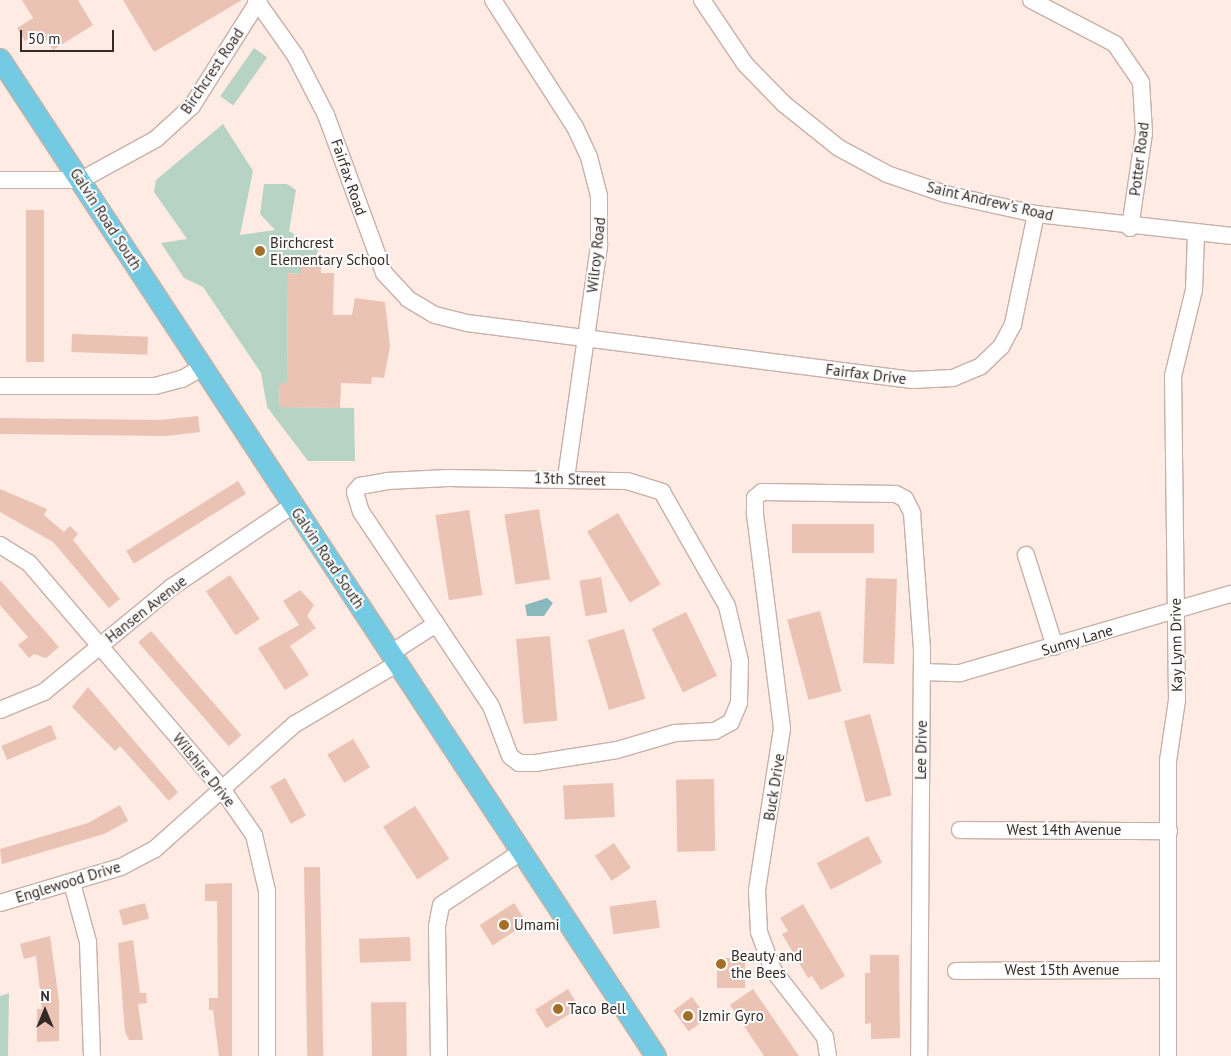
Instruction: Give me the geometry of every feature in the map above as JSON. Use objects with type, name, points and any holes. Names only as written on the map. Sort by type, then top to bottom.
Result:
[{"type":"main road","name":"Galvin Road South","points":[[0,59],[82,180],[293,505],[656,1056]]},
{"type":"street","name":"Wilroy Road","points":[[493,0],[566,112],[594,170],[600,227],[566,478]]},
{"type":"street","name":"Saint Andrew's Road","points":[[702,0],[745,64],[784,104],[839,148],[887,174],[945,194],[1036,214],[1196,236],[1231,236]]},
{"type":"street","name":"Potter Road","points":[[1031,0],[1114,44],[1141,82],[1144,133],[1130,228]]},
{"type":"street","name":"Fairfax Road","points":[[257,1],[294,55],[326,115],[378,260],[400,292],[420,307],[451,319],[585,338]]},
{"type":"street","name":"Birchcrest Road","points":[[82,180],[124,160],[186,113],[257,1]]},
{"type":"street","points":[[0,180],[82,180]]},
{"type":"street","name":"Fairfax Drive","points":[[585,338],[912,380],[953,378],[981,366],[1001,347],[1014,324],[1036,214]]},
{"type":"street","name":"Kay Lynn Drive","points":[[1168,1056],[1168,761],[1177,700],[1173,376],[1194,290],[1196,236]]},
{"type":"street","points":[[0,386],[155,386],[182,379],[203,367]]},
{"type":"street","name":"13th Street","points":[[448,478],[566,478],[646,484],[662,492],[677,514],[727,606],[740,661],[739,703],[731,722],[714,731],[675,733],[617,750],[518,763],[510,756],[491,706],[361,512],[355,492],[360,486],[388,481],[448,478]]},
{"type":"street","name":"Lee Drive","points":[[755,498],[762,492],[896,494],[905,498],[912,513],[922,672],[919,1056]]},
{"type":"street","name":"Buck Drive","points":[[755,498],[763,597],[779,676],[782,728],[757,890],[759,932],[773,970],[825,1036],[828,1056]]},
{"type":"street","name":"Hansen Avenue","points":[[0,710],[44,692],[224,549],[293,505]]},
{"type":"street","name":"Wilshire Drive","points":[[0,545],[29,563],[222,789],[254,835],[266,873],[267,1056]]},
{"type":"street","points":[[1026,555],[1055,647]]},
{"type":"street","name":"Sunny Lane","points":[[922,672],[960,672],[1055,647],[1231,594]]},
{"type":"street","name":"Englewood Drive","points":[[0,903],[121,868],[155,849],[295,724],[395,658],[436,624]]},
{"type":"street","name":"West 14th Avenue","points":[[960,830],[1169,831]]},
{"type":"street","points":[[439,1056],[437,926],[441,905],[521,852]]},
{"type":"street","points":[[72,883],[88,942],[92,1056]]},
{"type":"street","name":"West 15th Avenue","points":[[956,971],[1168,970]]},
{"type":"green space","points":[[254,48],[267,57],[233,106],[220,96]]},
{"type":"green space","points":[[223,124],[253,171],[240,235],[275,230],[260,214],[264,184],[287,184],[296,190],[289,231],[318,249],[315,264],[301,264],[301,274],[288,273],[287,383],[280,384],[279,407],[354,408],[355,461],[308,461],[267,407],[261,373],[203,287],[184,278],[161,243],[187,239],[154,192],[156,180]]},
{"type":"green space","points":[[9,993],[8,1056],[0,1056],[0,996]]},
{"type":"water","points":[[547,598],[553,603],[544,616],[527,616],[525,605]]},
{"type":"building","points":[[22,0],[78,0],[93,25],[53,50],[41,31],[25,41],[17,28],[33,18]]},
{"type":"building","points":[[123,0],[242,0],[154,52]]},
{"type":"building","points":[[26,210],[44,210],[44,362],[26,362]]},
{"type":"building","points":[[301,264],[321,264],[321,273],[334,273],[333,315],[352,315],[355,298],[385,302],[390,346],[384,378],[372,377],[371,384],[341,383],[340,408],[279,407],[280,383],[287,383],[288,273],[301,274]]},
{"type":"building","points":[[72,334],[148,337],[147,355],[71,352]]},
{"type":"building","points":[[198,416],[200,432],[167,436],[0,434],[0,418],[160,420]]},
{"type":"building","points":[[238,481],[246,494],[134,564],[126,551]]},
{"type":"building","points":[[0,489],[47,509],[44,515],[64,532],[70,526],[78,534],[73,540],[120,599],[109,608],[53,542],[0,512]]},
{"type":"building","points":[[539,509],[550,579],[516,585],[504,514]]},
{"type":"building","points":[[469,510],[482,595],[449,600],[435,515]]},
{"type":"building","points":[[618,513],[661,584],[630,603],[587,532]]},
{"type":"building","points":[[792,524],[874,524],[874,553],[792,553]]},
{"type":"building","points":[[230,575],[260,619],[236,635],[206,591]]},
{"type":"building","points":[[601,577],[607,612],[586,616],[579,581]]},
{"type":"building","points":[[866,578],[897,579],[894,664],[863,663]]},
{"type":"building","points":[[0,580],[59,647],[46,658],[34,654],[29,658],[18,645],[28,637],[0,605]]},
{"type":"building","points":[[300,590],[314,605],[307,616],[316,628],[290,646],[309,675],[285,690],[258,648],[299,625],[283,601]]},
{"type":"building","points":[[820,611],[841,691],[809,700],[787,620]]},
{"type":"building","points":[[686,612],[717,676],[683,692],[652,629]]},
{"type":"building","points":[[624,629],[645,699],[609,710],[588,640]]},
{"type":"building","points":[[151,631],[242,735],[229,746],[138,642]]},
{"type":"building","points":[[550,636],[557,721],[524,724],[516,639]]},
{"type":"building","points":[[88,687],[178,792],[169,801],[120,746],[115,751],[72,707]]},
{"type":"building","points":[[870,714],[892,795],[866,802],[844,721]]},
{"type":"building","points":[[51,725],[57,739],[7,760],[1,746]]},
{"type":"building","points":[[353,739],[370,767],[344,783],[327,754]]},
{"type":"building","points":[[285,778],[306,816],[291,824],[270,786]]},
{"type":"building","points":[[714,779],[715,851],[677,852],[676,780]]},
{"type":"building","points":[[613,783],[615,817],[565,820],[563,786]]},
{"type":"building","points":[[120,805],[128,821],[104,834],[2,864],[0,849],[88,823]]},
{"type":"building","points":[[415,806],[449,859],[417,880],[383,827]]},
{"type":"building","points":[[868,836],[882,862],[831,890],[817,863]]},
{"type":"building","points":[[614,843],[631,868],[612,881],[595,856]]},
{"type":"building","points":[[304,867],[320,867],[323,1056],[307,1056]]},
{"type":"building","points":[[232,883],[232,1056],[219,1056],[213,1010],[209,1010],[209,998],[218,998],[217,901],[205,901],[205,884]]},
{"type":"building","points":[[656,900],[660,928],[613,934],[609,907]]},
{"type":"building","points":[[145,903],[149,918],[123,925],[119,910]]},
{"type":"building","name":"Umami","points":[[514,903],[527,923],[493,945],[480,925]]},
{"type":"building","points":[[803,904],[845,976],[821,990],[812,976],[808,978],[782,934],[788,931],[780,918]]},
{"type":"building","points":[[50,936],[59,1001],[59,1041],[37,1042],[37,1009],[42,1009],[36,956],[24,959],[20,944]]},
{"type":"building","points":[[410,937],[411,961],[360,963],[359,939]]},
{"type":"building","points":[[133,940],[140,993],[146,993],[147,1003],[138,1004],[143,1040],[129,1040],[125,1032],[118,943]]},
{"type":"building","points":[[870,955],[899,955],[900,1038],[871,1039],[871,1023],[865,1024],[865,973],[870,973]]},
{"type":"building","points":[[717,958],[745,958],[745,988],[717,988]]},
{"type":"building","name":"Taco Bell","points":[[568,989],[580,1008],[547,1028],[535,1010]]},
{"type":"building","points":[[753,989],[799,1056],[764,1056],[730,1005]]},
{"type":"building","points":[[692,997],[707,1018],[689,1032],[673,1011]]},
{"type":"building","points":[[406,1002],[407,1056],[372,1056],[371,1003]]},
{"type":"place","name":"Birchcrest Elementary School","points":[[260,251]]},
{"type":"place","name":"Umami","points":[[504,925]]},
{"type":"place","name":"Beauty and the Bees","points":[[721,964]]},
{"type":"place","name":"Taco Bell","points":[[558,1009]]},
{"type":"place","name":"Izmir Gyro","points":[[688,1016]]}]
